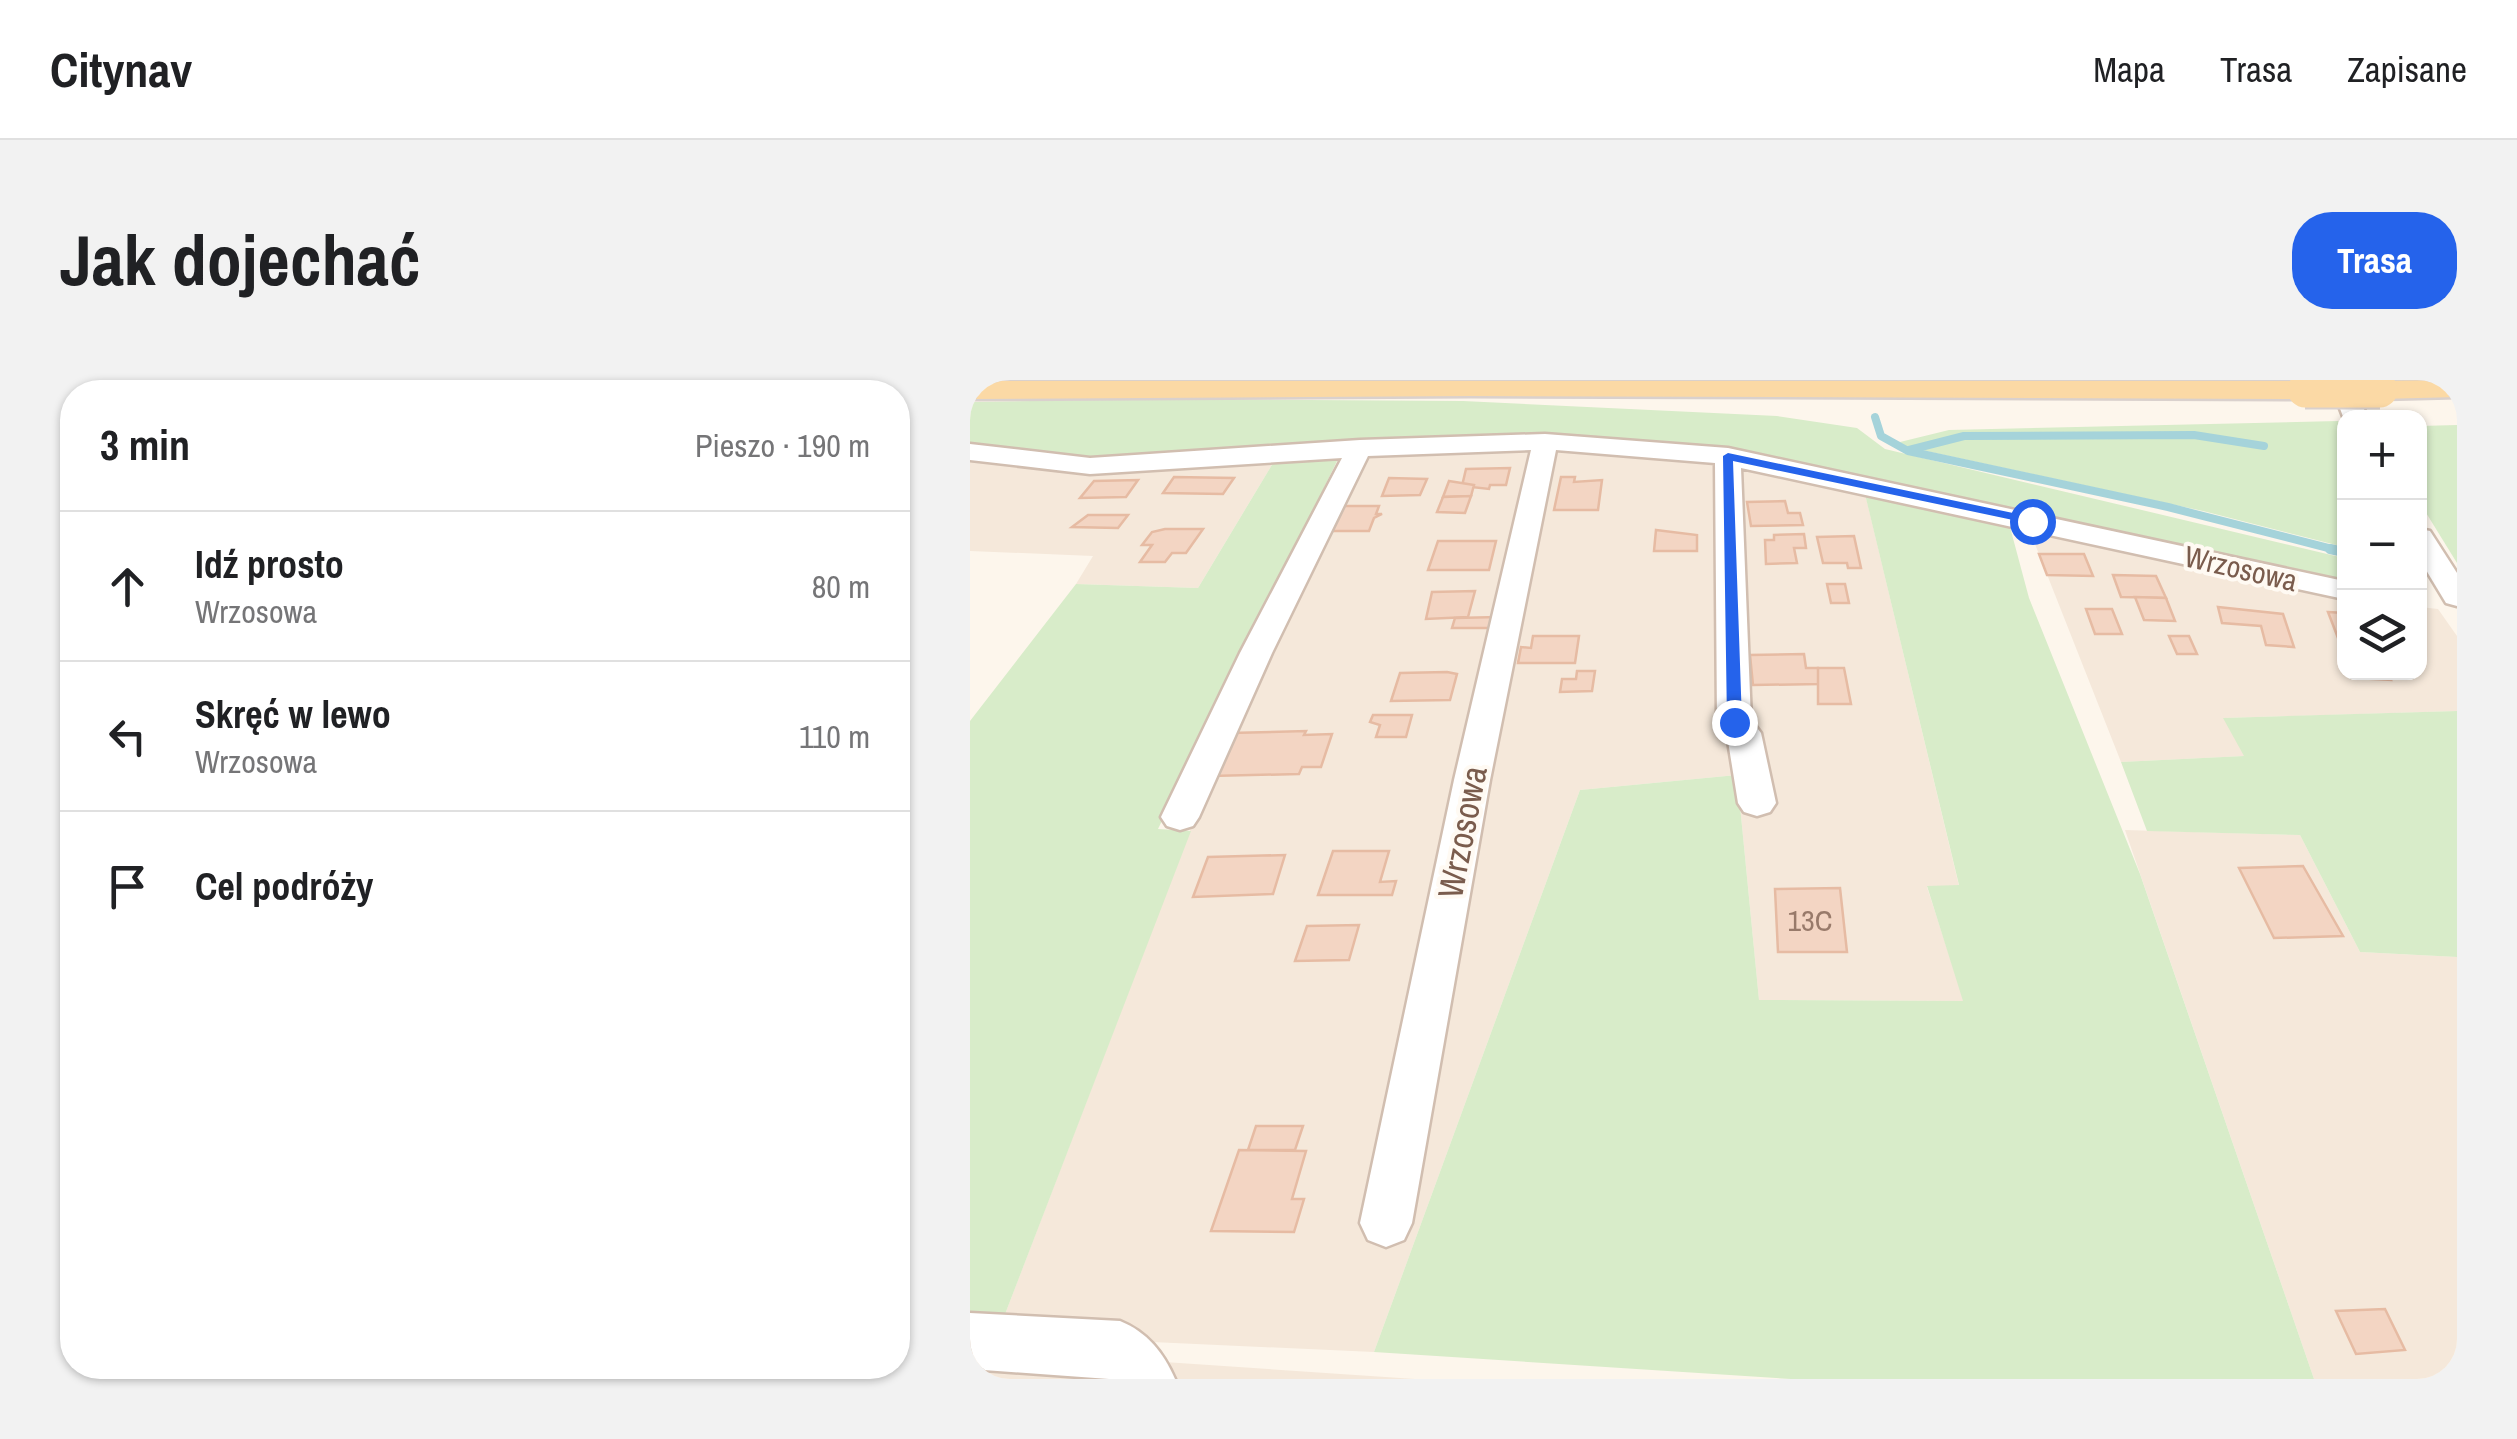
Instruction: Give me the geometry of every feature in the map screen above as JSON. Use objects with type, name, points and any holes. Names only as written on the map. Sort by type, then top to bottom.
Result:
[{"type":"main road","points":[[970,390],[1286,385],[1884,391],[2457,388]]},
{"type":"street","points":[[2340,380],[2353,410]]},
{"type":"street","name":"Wrzosowa","points":[[1386,1224],[1472,780],[1544,442]]},
{"type":"street","name":"Wrzosowa","points":[[970,452],[1090,466],[1360,447],[1544,442],[1728,456],[2337,588]]},
{"type":"street","points":[[1180,817],[1281,601],[1360,447]]},
{"type":"street","points":[[1728,456],[1734,722],[1744,734],[1757,804]]},
{"type":"street","points":[[2427,547],[2457,596]]},
{"type":"street","points":[[2427,594],[2457,596]]},
{"type":"street","points":[[970,1341],[1120,1349],[1146,1379]]},
{"type":"shaded area","points":[[1545,441],[1728,456],[1863,485],[1959,886],[1927,887],[1964,1001],[1759,1000],[1737,775],[1580,790],[1374,1352],[997,1335],[1211,776],[1360,447]]},
{"type":"shaded area","points":[[970,457],[1075,473],[1273,463],[1198,588],[1076,584],[1093,556],[970,551]]},
{"type":"shaded area","points":[[2047,531],[2337,599],[2337,680],[2427,680],[2427,608],[2438,609],[2457,636],[2457,711],[2224,718],[2245,756],[2121,762],[2033,539]]},
{"type":"shaded area","points":[[2125,830],[2300,835],[2360,952],[2457,957],[2457,1379],[2314,1379]]},
{"type":"shaded area","points":[[970,1349],[1415,1379],[970,1379]]},
{"type":"green space","points":[[1463,401],[1777,416],[1857,428],[1885,449],[2337,556],[2337,583],[1703,449],[1539,436],[1091,462],[970,445],[970,402]]},
{"type":"green space","points":[[2337,421],[2337,545],[2203,511],[1903,446],[1900,442],[1949,430]]},
{"type":"green space","points":[[2457,425],[2457,563],[2427,514],[2427,426]]},
{"type":"green space","points":[[1339,457],[1158,829],[1191,831],[997,1335],[970,1333],[970,721],[1076,584],[1198,588],[1273,463]]},
{"type":"green space","points":[[1864,490],[2010,527],[2029,598],[2140,874],[2314,1379],[1791,1379],[1374,1352],[1580,790],[1737,775],[1759,1000],[1963,1001],[1927,886],[1959,885]]},
{"type":"green space","points":[[2457,711],[2457,957],[2360,952],[2300,835],[2147,831],[2121,762],[2244,756],[2223,718]]},
{"type":"building","points":[[1510,468],[1506,485],[1490,485],[1489,489],[1462,486],[1466,469]]},
{"type":"building","points":[[1174,477],[1234,478],[1223,494],[1163,493]]},
{"type":"building","points":[[1561,477],[1575,477],[1574,482],[1602,480],[1598,510],[1554,510]]},
{"type":"building","points":[[1389,478],[1427,479],[1420,495],[1382,496]]},
{"type":"building","points":[[1138,480],[1126,497],[1080,498],[1094,481]]},
{"type":"building","points":[[1449,481],[1474,485],[1471,496],[1443,497]]},
{"type":"building","points":[[1471,496],[1465,513],[1437,512],[1443,497]]},
{"type":"building","points":[[1785,501],[1788,513],[1800,513],[1803,525],[1751,526],[1747,502]]},
{"type":"building","points":[[1342,506],[1379,506],[1376,514],[1382,514],[1374,518],[1369,531],[1330,531]]},
{"type":"building","points":[[1088,515],[1128,515],[1118,528],[1072,527]]},
{"type":"building","points":[[1203,529],[1186,553],[1172,553],[1165,562],[1140,562],[1152,545],[1142,545],[1152,532]]},
{"type":"building","points":[[1656,530],[1697,535],[1697,551],[1654,551]]},
{"type":"building","points":[[1804,534],[1806,548],[1794,548],[1797,563],[1766,564],[1765,540],[1774,540],[1774,535]]},
{"type":"building","points":[[1854,536],[1861,568],[1848,568],[1847,563],[1823,563],[1817,537]]},
{"type":"building","points":[[1438,541],[1496,541],[1489,570],[1428,570]]},
{"type":"building","points":[[2039,554],[2084,554],[2093,576],[2047,575]]},
{"type":"building","points":[[2113,575],[2156,576],[2166,598],[2121,597]]},
{"type":"building","points":[[1827,584],[1845,584],[1849,603],[1831,603]]},
{"type":"building","points":[[1475,591],[1468,617],[1426,619],[1432,592]]},
{"type":"building","points":[[2135,597],[2166,598],[2175,621],[2144,620]]},
{"type":"building","points":[[2218,607],[2283,614],[2294,647],[2266,645],[2261,626],[2222,623]]},
{"type":"building","points":[[2086,609],[2112,609],[2122,634],[2095,634]]},
{"type":"building","points":[[2328,612],[2337,613],[2337,635]]},
{"type":"building","points":[[1498,617],[1496,628],[1452,628],[1455,618]]},
{"type":"building","points":[[1533,636],[1579,636],[1575,663],[1518,663],[1521,647],[1531,648]]},
{"type":"building","points":[[2169,636],[2189,636],[2197,654],[2177,654]]},
{"type":"building","points":[[1804,654],[1806,668],[1818,668],[1820,684],[1753,685],[1750,655]]},
{"type":"building","points":[[1818,668],[1844,668],[1851,704],[1818,704]]},
{"type":"building","points":[[1577,671],[1595,671],[1592,691],[1560,692],[1562,679],[1576,679]]},
{"type":"building","points":[[1400,673],[1457,674],[1450,700],[1391,701]]},
{"type":"building","points":[[1373,715],[1412,715],[1406,737],[1376,737],[1380,725],[1370,722]]},
{"type":"building","points":[[1306,731],[1304,735],[1332,734],[1321,767],[1302,767],[1299,774],[1211,776],[1230,733]]},
{"type":"building","points":[[1333,851],[1389,851],[1380,882],[1396,881],[1392,895],[1318,895]]},
{"type":"building","points":[[1285,855],[1273,894],[1193,897],[1208,857]]},
{"type":"building","points":[[2303,866],[2343,936],[2274,938],[2239,868]]},
{"type":"building","points":[[1840,888],[1847,952],[1778,952],[1775,889]]},
{"type":"building","points":[[1359,925],[1349,960],[1295,961],[1307,926]]},
{"type":"building","points":[[1256,1126],[1303,1126],[1295,1150],[1248,1150]]},
{"type":"building","points":[[1239,1150],[1306,1151],[1292,1199],[1304,1199],[1294,1232],[1211,1231]]},
{"type":"building","points":[[2385,1309],[2405,1350],[2356,1354],[2336,1311]]},
{"type":"waterway","points":[[1875,417],[1881,436],[1908,451],[2168,507],[2337,550]]},
{"type":"waterway","points":[[1909,450],[1964,436],[2194,435],[2264,446]]},
{"type":"waterway","points":[[2330,549],[2337,550]]},
{"type":"route","points":[[1734,722],[1728,456],[2032,521]]}]
